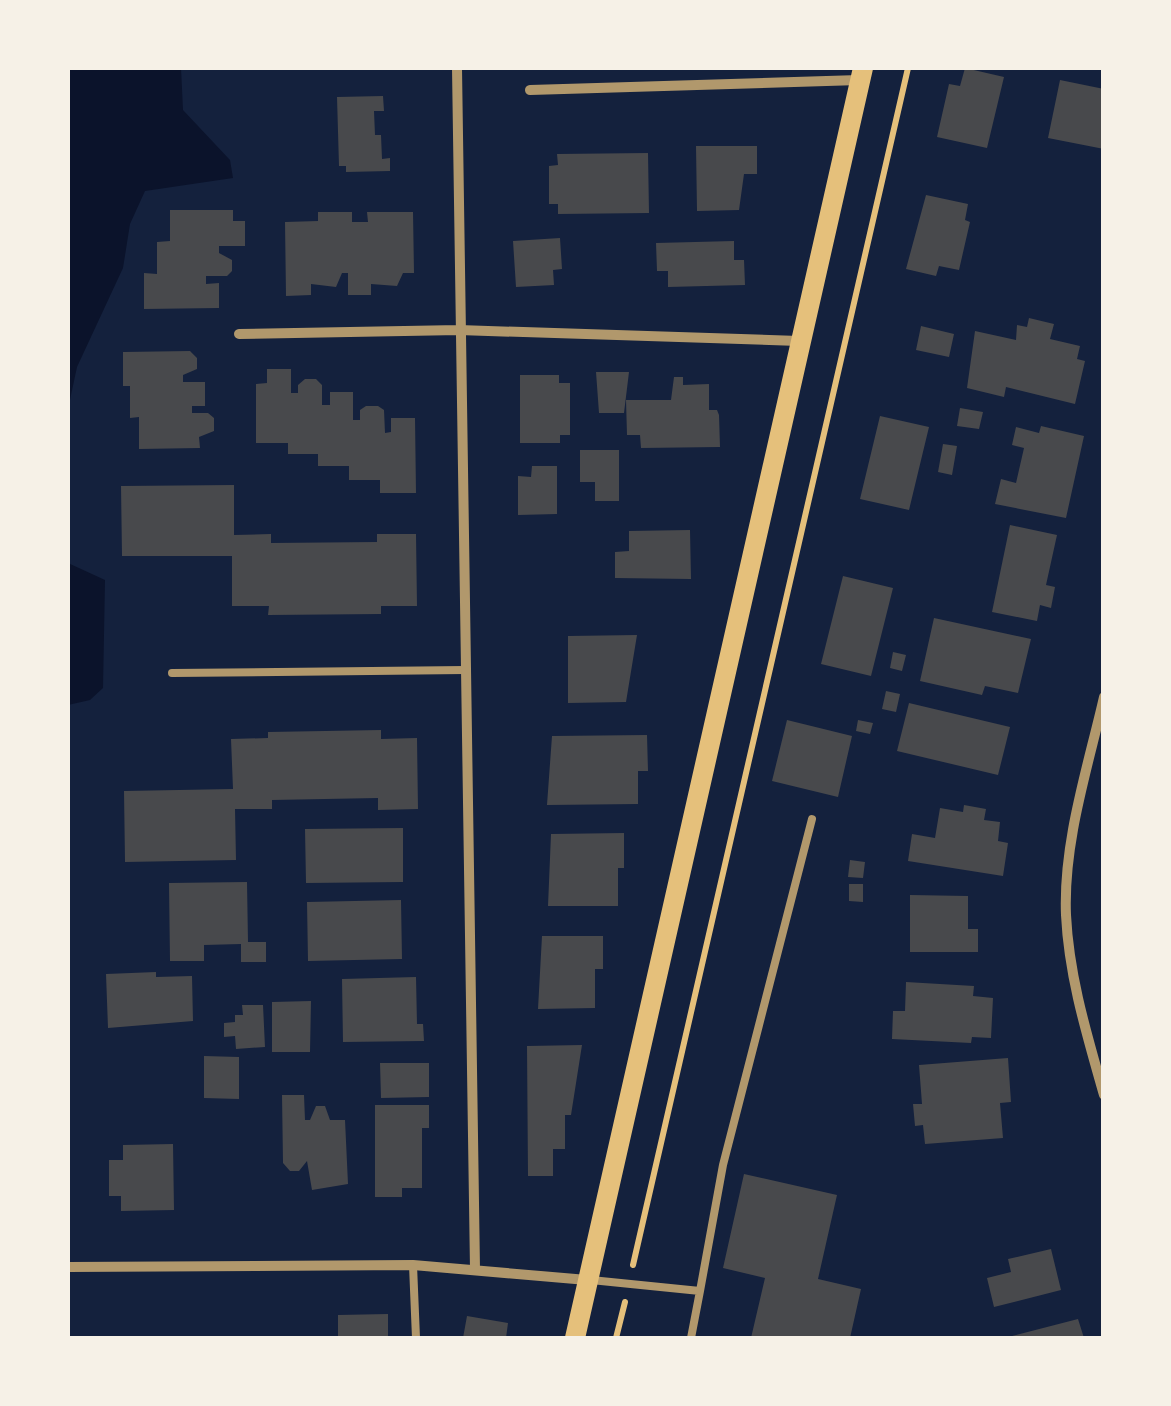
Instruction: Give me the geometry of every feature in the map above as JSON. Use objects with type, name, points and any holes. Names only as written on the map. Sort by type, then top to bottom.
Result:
[{"type":"main road","points":[[575,1338],[862,74]]},
{"type":"street","points":[[457,68],[475,1269]]},
{"type":"street","points":[[530,90],[862,74]]},
{"type":"street","points":[[239,334],[459,330],[799,341]]},
{"type":"street","points":[[1104,697],[1070,850],[1066,913],[1073,982],[1104,1094]]},
{"type":"street","points":[[68,1268],[413,1265],[587,1280]]},
{"type":"lane","points":[[172,672],[465,670]]},
{"type":"lane","points":[[692,1338],[723,1165],[812,819]]},
{"type":"lane","points":[[413,1265],[416,1338]]},
{"type":"lane","points":[[587,1280],[700,1291]]},
{"type":"path","points":[[616,1338],[908,68]]},
{"type":"water","points":[[68,68],[181,68],[183,110],[230,160],[233,178],[145,191],[130,224],[123,268],[77,367],[68,409]]},
{"type":"water","points":[[68,563],[105,580],[103,688],[90,700],[68,705]]},
{"type":"building","points":[[965,68],[1004,77],[987,148],[937,137],[949,84],[960,86]]},
{"type":"building","points":[[1060,80],[1104,89],[1104,149],[1048,138]]},
{"type":"building","points":[[383,96],[384,111],[374,111],[375,135],[381,135],[382,159],[390,158],[390,171],[346,172],[346,166],[339,166],[337,97]]},
{"type":"building","points":[[696,146],[757,146],[757,174],[744,174],[739,210],[697,211]]},
{"type":"building","points":[[648,153],[649,213],[558,214],[558,204],[549,204],[549,166],[558,165],[557,154]]},
{"type":"building","points":[[926,195],[968,204],[965,220],[970,222],[959,270],[939,266],[936,276],[906,269]]},
{"type":"building","points":[[170,210],[233,210],[233,221],[245,221],[245,246],[219,246],[219,253],[232,260],[232,271],[227,276],[206,276],[206,284],[219,283],[219,308],[144,309],[144,273],[157,274],[157,242],[170,241]]},
{"type":"building","points":[[318,212],[352,212],[352,222],[368,222],[367,212],[413,212],[414,273],[403,273],[397,286],[371,284],[371,295],[348,295],[348,273],[342,273],[336,287],[311,284],[311,295],[286,296],[285,222],[318,221]]},
{"type":"building","points":[[560,238],[562,269],[553,270],[554,285],[516,287],[513,241]]},
{"type":"building","points":[[734,241],[734,260],[744,260],[745,285],[668,287],[668,271],[657,271],[656,243]]},
{"type":"building","points":[[1029,318],[1054,324],[1050,339],[1080,346],[1077,359],[1085,361],[1075,404],[1006,387],[1004,397],[967,388],[975,331],[1016,340],[1017,325],[1027,327]]},
{"type":"building","points":[[921,326],[954,334],[949,357],[916,350]]},
{"type":"building","points":[[190,351],[197,358],[197,369],[183,375],[183,382],[205,382],[205,406],[192,406],[192,413],[208,413],[214,418],[214,431],[199,437],[200,448],[139,449],[139,417],[130,418],[130,386],[123,386],[123,352]]},
{"type":"building","points":[[267,369],[291,369],[291,393],[298,393],[298,385],[305,379],[316,379],[322,385],[322,405],[330,405],[330,392],[353,392],[353,420],[360,420],[360,410],[366,406],[378,406],[384,410],[385,433],[391,432],[391,418],[415,418],[416,493],[380,493],[380,480],[349,480],[349,466],[318,466],[318,454],[288,454],[288,443],[256,443],[256,384],[267,383]]},
{"type":"building","points":[[596,372],[629,372],[624,413],[599,413]]},
{"type":"building","points":[[520,375],[559,375],[559,383],[570,383],[570,435],[560,435],[560,443],[520,443]]},
{"type":"building","points":[[674,377],[683,377],[683,385],[709,384],[709,410],[717,410],[719,415],[720,447],[641,448],[640,435],[627,435],[626,400],[671,400]]},
{"type":"building","points":[[960,408],[983,412],[979,429],[957,426]]},
{"type":"building","points":[[880,416],[929,427],[909,510],[860,499]]},
{"type":"building","points":[[1041,426],[1084,436],[1066,518],[995,504],[1001,479],[1016,483],[1024,448],[1012,445],[1016,427],[1039,433]]},
{"type":"building","points":[[943,444],[957,446],[952,475],[938,472]]},
{"type":"building","points":[[580,450],[619,450],[619,501],[595,501],[595,482],[580,482]]},
{"type":"building","points":[[532,466],[557,466],[557,514],[518,515],[518,476],[531,477]]},
{"type":"building","points":[[234,485],[234,535],[271,534],[271,543],[377,542],[377,534],[416,534],[417,606],[381,606],[381,614],[268,615],[269,606],[232,606],[232,556],[122,556],[121,486]]},
{"type":"building","points":[[1010,525],[1057,535],[1046,585],[1055,587],[1051,608],[1040,605],[1037,621],[992,612]]},
{"type":"building","points":[[690,530],[691,579],[615,578],[615,552],[629,551],[629,531]]},
{"type":"building","points":[[843,576],[893,588],[871,676],[821,664]]},
{"type":"building","points":[[934,618],[1031,639],[1018,693],[985,686],[982,695],[920,681]]},
{"type":"building","points":[[637,635],[626,702],[568,703],[568,636]]},
{"type":"building","points":[[893,652],[906,655],[902,671],[890,668]]},
{"type":"building","points":[[886,691],[900,694],[896,712],[882,709]]},
{"type":"building","points":[[909,703],[1010,727],[998,775],[897,751]]},
{"type":"building","points":[[787,720],[852,736],[838,797],[772,781]]},
{"type":"building","points":[[858,720],[873,723],[870,734],[856,731]]},
{"type":"building","points":[[381,730],[381,739],[417,738],[418,809],[378,810],[378,798],[272,800],[272,809],[235,809],[236,860],[125,862],[124,791],[233,789],[231,739],[268,738],[268,732]]},
{"type":"building","points":[[647,735],[648,771],[638,771],[638,804],[547,805],[552,736]]},
{"type":"building","points":[[964,805],[986,809],[984,820],[1000,822],[998,841],[1008,843],[1003,876],[908,861],[912,834],[935,838],[940,808],[963,812]]},
{"type":"building","points":[[403,828],[403,882],[306,883],[305,829]]},
{"type":"building","points":[[624,833],[624,868],[618,868],[618,906],[548,906],[551,834]]},
{"type":"building","points":[[850,860],[865,862],[863,878],[848,877]]},
{"type":"building","points":[[247,882],[248,942],[266,942],[266,962],[241,962],[241,944],[204,945],[204,961],[170,961],[169,883]]},
{"type":"building","points":[[849,884],[863,884],[863,902],[849,901]]},
{"type":"building","points":[[910,895],[968,896],[968,929],[978,929],[978,952],[910,952]]},
{"type":"building","points":[[401,900],[402,959],[308,961],[307,902]]},
{"type":"building","points":[[542,936],[603,936],[603,969],[595,969],[595,1008],[538,1009]]},
{"type":"building","points":[[156,972],[156,977],[192,976],[193,1021],[108,1028],[106,974]]},
{"type":"building","points":[[416,977],[417,1024],[423,1024],[424,1041],[343,1042],[342,979]]},
{"type":"building","points":[[906,982],[974,986],[973,996],[993,998],[991,1038],[972,1037],[971,1043],[892,1039],[893,1011],[905,1011]]},
{"type":"building","points":[[311,1001],[310,1052],[272,1052],[272,1002]]},
{"type":"building","points":[[242,1005],[263,1005],[265,1047],[236,1049],[235,1036],[224,1037],[224,1023],[235,1022],[235,1015],[243,1015]]},
{"type":"building","points":[[582,1045],[571,1115],[565,1115],[565,1149],[553,1149],[553,1176],[528,1176],[527,1046]]},
{"type":"building","points":[[204,1056],[239,1057],[239,1099],[204,1098]]},
{"type":"building","points":[[1008,1058],[1011,1102],[1000,1103],[1003,1138],[925,1144],[923,1125],[915,1126],[913,1104],[922,1104],[919,1065]]},
{"type":"building","points":[[380,1063],[429,1063],[429,1097],[381,1098]]},
{"type":"building","points":[[282,1095],[304,1095],[305,1120],[310,1120],[316,1106],[325,1106],[330,1120],[345,1120],[348,1184],[312,1190],[307,1161],[299,1171],[290,1171],[283,1163]]},
{"type":"building","points":[[375,1105],[429,1105],[429,1128],[422,1128],[422,1188],[402,1188],[402,1197],[375,1197]]},
{"type":"building","points":[[173,1144],[174,1210],[121,1211],[121,1196],[109,1196],[109,1160],[123,1160],[123,1145]]},
{"type":"building","points":[[744,1174],[837,1195],[818,1279],[861,1289],[850,1338],[751,1338],[765,1278],[723,1268]]},
{"type":"building","points":[[1051,1249],[1061,1290],[994,1307],[987,1278],[1011,1272],[1008,1259]]},
{"type":"building","points":[[388,1314],[388,1338],[338,1338],[338,1315]]},
{"type":"building","points":[[467,1316],[508,1323],[506,1338],[463,1338]]},
{"type":"building","points":[[1078,1319],[1084,1338],[1008,1338],[1008,1337]]}]
